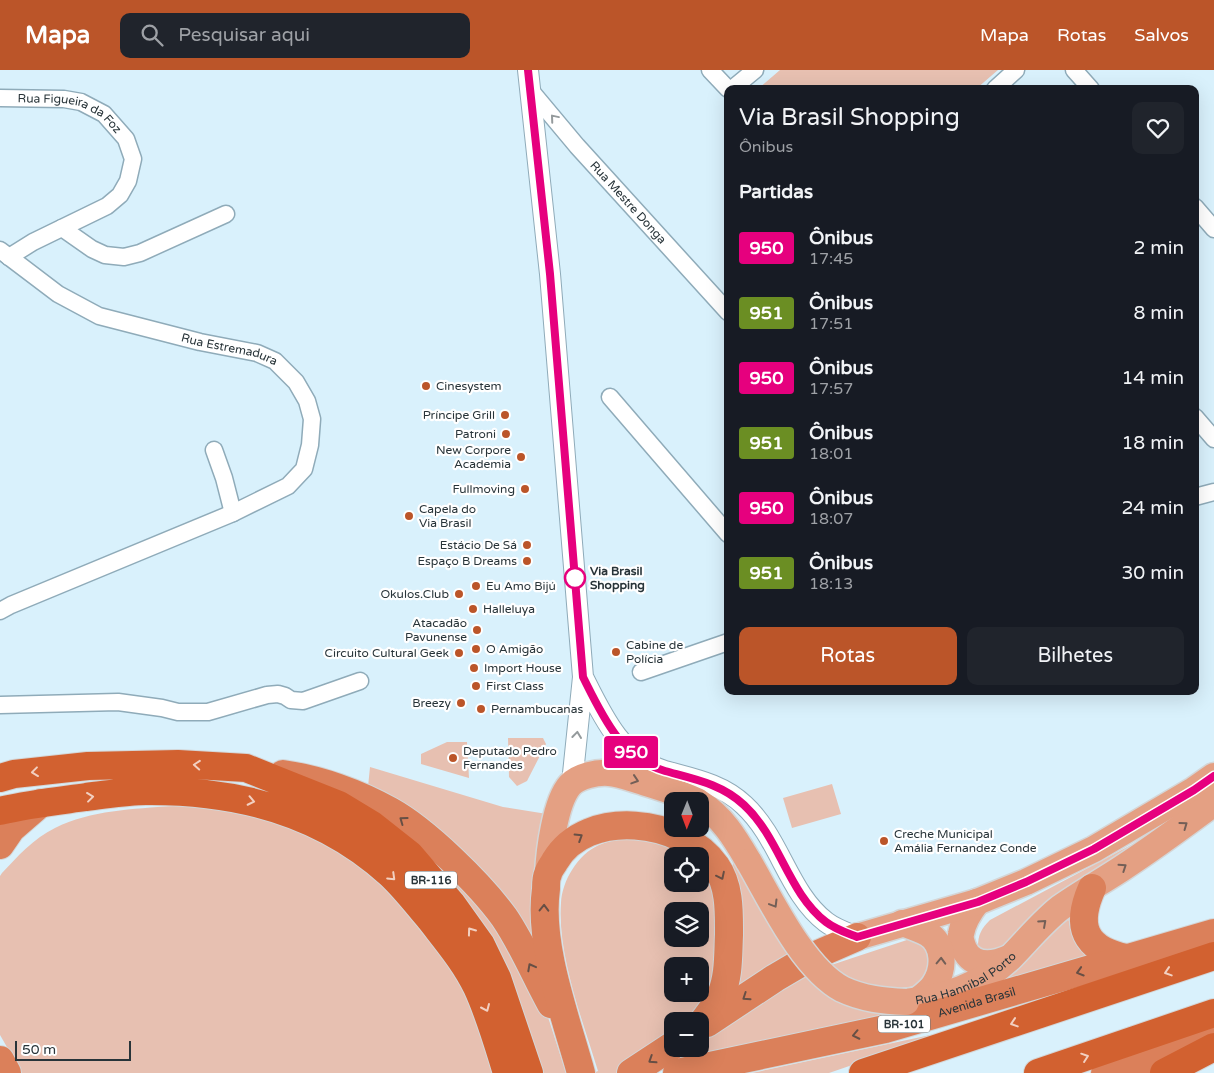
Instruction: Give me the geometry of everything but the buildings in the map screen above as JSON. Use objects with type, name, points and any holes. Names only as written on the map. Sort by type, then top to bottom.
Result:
[{"type":"highway","name":"BR-116","points":[[0,778],[14,774],[88,766],[178,764],[246,768],[339,805],[372,825],[410,856],[451,903],[482,945],[497,978],[529,1073]]},
{"type":"highway","points":[[246,768],[298,776],[343,790],[391,811],[421,833],[462,870],[504,918],[571,1041]]},
{"type":"highway","points":[[0,811],[41,803],[144,790],[196,792],[266,805],[296,815],[328,830],[360,850],[390,874],[410,894],[458,956],[476,986],[491,1020],[507,1073]]},
{"type":"highway","points":[[0,845],[11,829],[41,803]]},
{"type":"highway","points":[[581,1071],[554,976],[544,920],[544,902],[548,874],[560,854],[581,835],[595,829],[642,826],[665,832],[692,844],[716,866],[724,881],[728,898],[728,961],[727,975],[721,995],[709,1013]]},
{"type":"highway","points":[[1092,888],[1083,914],[1084,926],[1088,937],[1095,946],[1105,952],[1126,958]]},
{"type":"highway","name":"Avenida Brasil","points":[[677,1073],[885,1029],[1214,933]]},
{"type":"highway","points":[[709,1021],[809,958],[857,937]]},
{"type":"highway","name":"BR-101","points":[[863,1073],[1214,956]]},
{"type":"highway","points":[[1038,1073],[1214,1013]]},
{"type":"highway","points":[[1105,1073],[1214,1040]]},
{"type":"highway","points":[[1164,1073],[1214,1047]]},
{"type":"highway","points":[[631,1073],[664,1051]]},
{"type":"highway","points":[[0,1060],[7,1073]]},
{"type":"main road","name":"Rua Hannibal Porto","points":[[572,783],[593,774],[614,774],[674,792]]},
{"type":"main road","points":[[548,874],[550,846],[560,807],[572,783]]},
{"type":"main road","name":"Rua Hannibal Porto","points":[[709,810],[726,826],[804,955],[823,974],[841,988],[861,996],[881,1001],[912,1002],[944,996],[972,985],[992,973],[1042,923],[1062,907],[1154,847],[1146,830],[1147,823],[1207,790]]},
{"type":"main road","points":[[857,937],[978,902],[1026,882],[1207,790]]},
{"type":"main road","points":[[978,902],[967,916],[960,935],[966,954],[976,962],[987,964],[997,963],[1009,958]]},
{"type":"main road","points":[[902,923],[929,934],[938,944],[942,954],[942,966],[933,988],[912,1002]]},
{"type":"street","points":[[528,70],[550,274],[583,677],[572,783]]},
{"type":"street","points":[[710,70],[724,85]]},
{"type":"street","points":[[737,85],[755,70]]},
{"type":"street","points":[[999,85],[1016,70]]},
{"type":"street","points":[[1074,70],[1087,85]]},
{"type":"street","name":"Rua Mestre Donga","points":[[531,91],[577,146],[724,308]]},
{"type":"street","name":"Rua Figueira da Foz","points":[[0,98],[64,99],[81,102],[104,114],[126,139],[132,159],[128,181],[120,194],[107,206],[4,254]]},
{"type":"street","points":[[1199,212],[1214,229]]},
{"type":"street","points":[[62,228],[92,249],[105,255],[124,257],[140,253],[226,214]]},
{"type":"street","name":"Rua Estremadura","points":[[0,612],[10,605],[233,513],[288,486],[304,469],[310,445],[312,419],[307,401],[296,382],[275,361],[257,353],[200,342],[99,316],[58,294],[4,254]]},
{"type":"street","points":[[610,397],[724,529]]},
{"type":"street","points":[[1199,422],[1214,439]]},
{"type":"street","points":[[214,450],[233,513]]},
{"type":"street","points":[[1199,496],[1214,492]]},
{"type":"street","points":[[641,672],[724,643]]},
{"type":"street","points":[[583,677],[599,710],[629,750],[639,759],[654,766],[701,780],[732,795],[746,806],[771,840],[802,897],[813,910],[827,923],[857,937]]},
{"type":"street","points":[[0,705],[118,702],[178,712],[208,712],[272,694],[285,696],[290,700],[303,701],[360,681]]},
{"type":"shaded area","points":[[780,70],[998,70],[981,85],[763,85]]},
{"type":"shaded area","points":[[508,738],[543,738],[546,744],[527,781],[517,786],[509,777]]},
{"type":"shaded area","points":[[447,742],[467,742],[469,778],[421,764],[421,754]]},
{"type":"shaded area","points":[[370,767],[503,807],[547,814],[538,946],[368,787]]},
{"type":"shaded area","points":[[832,784],[841,814],[792,828],[783,798]]},
{"type":"shaded area","points":[[173,806],[219,807],[272,818],[319,838],[357,861],[401,903],[432,942],[463,988],[483,1028],[494,1073],[22,1073],[0,1035],[0,876],[33,842],[47,832],[69,822],[112,811]]},
{"type":"shaded area","points":[[648,836],[674,847],[664,847],[664,892],[709,892],[709,872],[713,877],[725,970],[704,1012],[664,1012],[664,1049],[621,1073],[593,1073],[598,1071],[572,988],[563,944],[561,923],[562,895],[572,869],[584,855],[599,845]]},
{"type":"shaded area","points":[[1131,845],[1048,909],[991,958],[978,947],[981,932],[990,920]]},
{"type":"shaded area","points":[[732,851],[793,957],[728,1002],[737,920]]},
{"type":"shaded area","points":[[422,853],[461,879],[523,966],[549,1020],[566,1073],[541,1073],[516,990],[488,931],[470,905]]},
{"type":"shaded area","points":[[1067,911],[1073,937],[1088,958],[992,988]]},
{"type":"shaded area","points":[[916,937],[933,957],[926,985],[892,989],[897,1015],[655,1072],[674,1057],[709,1057],[709,1032],[804,974]]},
{"type":"shaded area","points":[[954,1030],[829,1073],[752,1073]]},
{"type":"bus line","name":"950","points":[[528,70],[550,274],[583,677],[599,710],[629,750],[635,756],[654,766],[715,786],[732,795],[746,806],[771,840],[802,897],[813,910],[827,923],[857,937],[978,902],[1026,882],[1130,829],[1214,776]]},
{"type":"place","name":"Cinesystem","points":[[426,386]]},
{"type":"place","name":"Príncipe Grill","points":[[505,415]]},
{"type":"place","name":"Patroni","points":[[506,434]]},
{"type":"place","name":"New Corpore Academia","points":[[521,457]]},
{"type":"place","name":"Fullmoving","points":[[525,489]]},
{"type":"place","name":"Capela do Via Brasil","points":[[409,516]]},
{"type":"place","name":"Estácio De Sá","points":[[527,545]]},
{"type":"place","name":"Espaço B Dreams","points":[[527,561]]},
{"type":"place","name":"Via Brasil Shopping","points":[[575,578]]},
{"type":"place","name":"Eu Amo Bijú","points":[[476,586]]},
{"type":"place","name":"Okulos.Club","points":[[459,594]]},
{"type":"place","name":"Halleluya","points":[[473,609]]},
{"type":"place","name":"Atacadão Pavunense","points":[[477,630]]},
{"type":"place","name":"O Amigão","points":[[476,649]]},
{"type":"place","name":"Cabine de Polícia","points":[[616,652]]},
{"type":"place","name":"Circuito Cultural Geek","points":[[459,653]]},
{"type":"place","name":"Import House","points":[[474,668]]},
{"type":"place","name":"First Class","points":[[476,686]]},
{"type":"place","name":"Breezy","points":[[461,703]]},
{"type":"place","name":"Pernambucanas","points":[[481,709]]},
{"type":"place","name":"Deputado Pedro Fernandes","points":[[453,758]]},
{"type":"place","name":"Creche Municipal Amália Fernandez Conde","points":[[884,841]]}]
